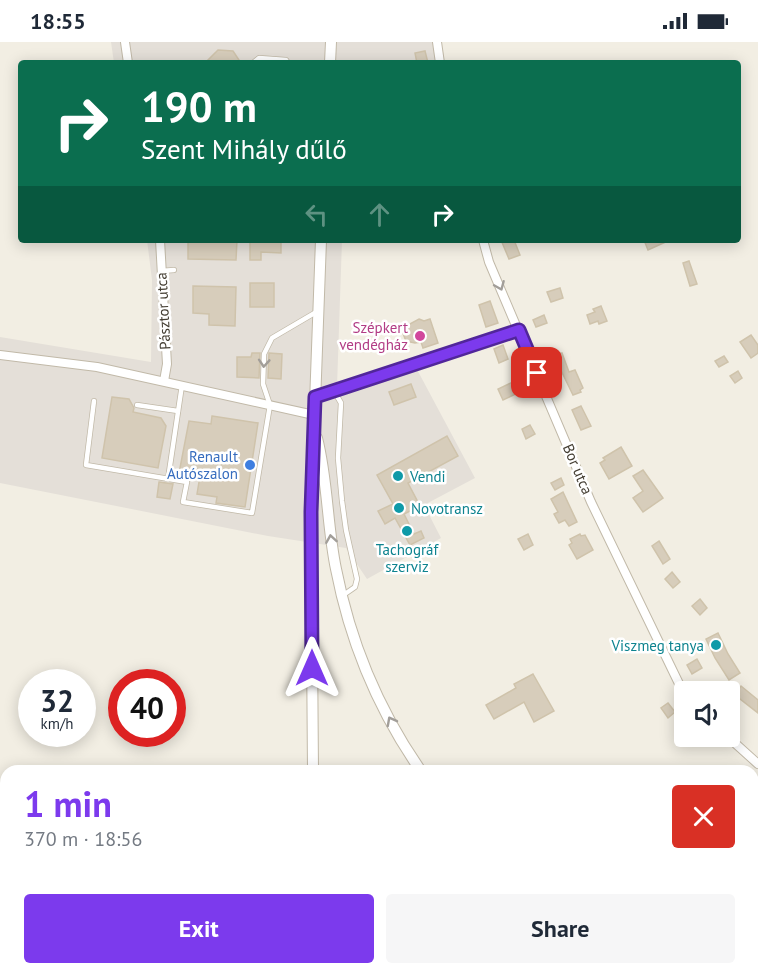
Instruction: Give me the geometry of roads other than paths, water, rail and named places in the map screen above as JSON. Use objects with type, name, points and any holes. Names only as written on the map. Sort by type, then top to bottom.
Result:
[{"type":"street","points":[[125,42],[128,60]]},
{"type":"street","points":[[330,60],[331,42]]},
{"type":"street","points":[[436,42],[439,60]]},
{"type":"street","name":"Pásztor utca","points":[[160,243],[166,364],[164,381]]},
{"type":"street","points":[[313,765],[311,512],[321,243]]},
{"type":"street","name":"Bor utca","points":[[484,243],[489,262],[591,502],[678,681]]},
{"type":"street","points":[[315,397],[519,330]]},
{"type":"street","points":[[0,355],[97,367],[270,405],[314,420]]},
{"type":"street","points":[[314,420],[322,459],[329,528],[350,626],[377,695],[418,765]]},
{"type":"street","points":[[739,747],[758,764]]},
{"type":"lane","points":[[256,60],[259,58],[286,60]]},
{"type":"lane","points":[[161,271],[174,270]]},
{"type":"lane","points":[[94,400],[86,465],[187,482],[183,502],[252,513],[270,405],[263,384],[264,354],[272,339],[318,310]]},
{"type":"lane","points":[[168,479],[182,385]]},
{"type":"lane","points":[[334,392],[341,403],[338,458],[346,530],[357,579],[355,587],[342,596]]},
{"type":"lane","points":[[137,405],[178,411]]},
{"type":"place","name":"Szépkert vendégház","points":[[420,336]]},
{"type":"place","name":"Renault Autószalon","points":[[250,465]]},
{"type":"place","name":"Vendi","points":[[398,476]]},
{"type":"place","name":"Novotransz","points":[[399,508]]},
{"type":"place","name":"Tachográf szerviz","points":[[407,531]]},
{"type":"place","name":"Viszmeg tanya","points":[[716,645]]}]
